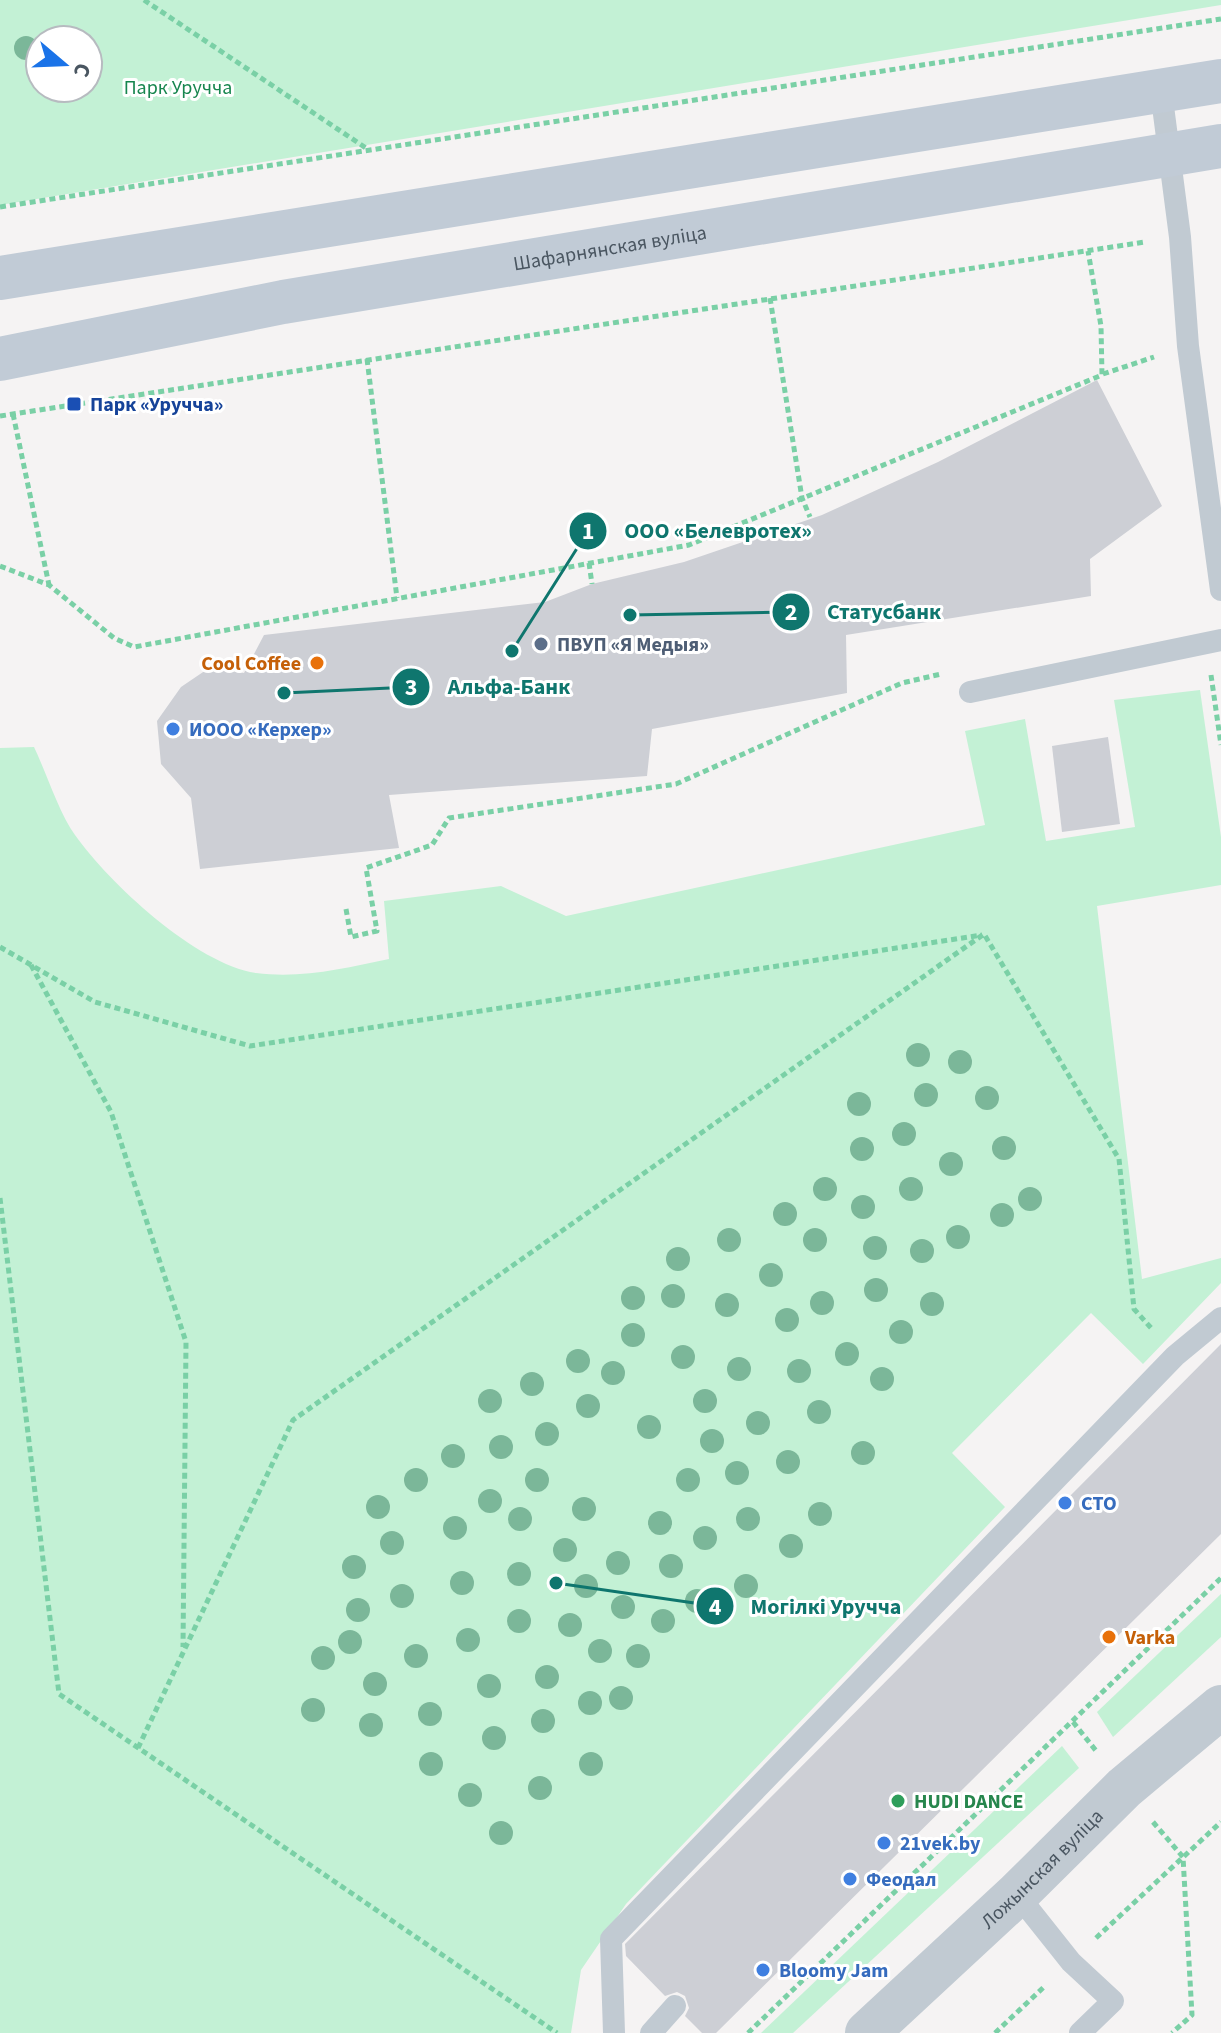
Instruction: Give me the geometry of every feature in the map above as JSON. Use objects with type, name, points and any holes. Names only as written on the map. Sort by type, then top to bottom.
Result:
[{"type":"main road","points":[[0,278],[1221,81]]},
{"type":"main road","name":"Шафарнянская вуліца","points":[[0,359],[283,302],[1221,146]]},
{"type":"street","name":"Ложынская вуліца","points":[[867,2033],[1017,1894],[1124,1788],[1221,1707]]},
{"type":"lane","points":[[1161,91],[1180,237],[1188,346],[1221,590]]},
{"type":"lane","points":[[970,692],[1221,640]]},
{"type":"lane","points":[[614,2033],[611,1939],[1175,1356],[1221,1318]]},
{"type":"lane","points":[[1017,1894],[1071,1962],[1113,2001],[1080,2033]]},
{"type":"lane","points":[[651,2033],[675,2006]]},
{"type":"path","points":[[144,0],[369,150]]},
{"type":"path","points":[[0,207],[1221,19]]},
{"type":"path","points":[[0,416],[1180,237]]},
{"type":"path","points":[[0,566],[49,585],[114,638],[134,647],[689,545],[1102,375],[1101,326],[1088,251]]},
{"type":"path","points":[[770,298],[802,498],[810,517]]},
{"type":"path","points":[[367,359],[397,598]]},
{"type":"path","points":[[13,414],[49,585]]},
{"type":"path","points":[[589,563],[592,584]]},
{"type":"path","points":[[346,909],[351,937],[377,931],[366,868],[432,845],[449,818],[676,784],[902,683],[946,673]]},
{"type":"path","points":[[0,947],[95,1002],[250,1046],[984,934]]},
{"type":"path","points":[[984,934],[1119,1159],[1134,1309],[1175,1356]]},
{"type":"path","points":[[138,1748],[293,1420],[984,934]]},
{"type":"path","points":[[30,964],[111,1112],[186,1342],[183,1652]]},
{"type":"path","points":[[0,1198],[59,1694],[557,2033]]},
{"type":"path","points":[[748,2033],[1221,1578]]},
{"type":"path","points":[[1073,1722],[1183,1857],[1192,2015],[1172,2033]]},
{"type":"path","points":[[995,2033],[1221,1822]]},
{"type":"green space","name":"Парк Уручча","points":[[0,0],[1221,0],[1221,5],[0,205]]},
{"type":"green space","points":[[1200,690],[1221,837],[1221,885],[1097,906],[1142,1279],[1221,1258],[1221,1283],[1143,1364],[1091,1313],[952,1453],[1005,1507],[626,1904],[581,1970],[571,2033],[0,2033],[0,748],[34,747],[75,835],[109,876],[156,919],[181,938],[232,966],[256,973],[290,975],[389,959],[384,901],[501,886],[566,916],[985,825],[965,731],[1025,719],[1046,841],[1135,827],[1114,700]]},
{"type":"green space","points":[[1221,1594],[1221,1637],[1113,1737],[1097,1712]]},
{"type":"green space","points":[[1062,1746],[1079,1768],[793,2033],[761,2033]]},
{"type":"building","points":[[1097,380],[1162,506],[1090,559],[1091,596],[846,635],[847,693],[652,729],[647,776],[389,795],[399,848],[200,869],[191,798],[161,764],[157,721],[181,687],[209,668],[244,673],[264,635],[545,602],[592,584],[684,562],[822,515],[938,462]]},
{"type":"building","points":[[1108,737],[1120,824],[1062,832],[1052,746]]},
{"type":"building","points":[[1221,1344],[1221,1534],[716,2033],[702,2033],[685,2016],[689,2008],[685,1996],[677,1992],[665,1996],[626,1956],[625,1944]]},
{"type":"place","name":"Парк «Уручча»","points":[[74,404]]},
{"type":"place","name":"Статусбанк","points":[[630,615]]},
{"type":"place","name":"ПВУП «Я Медыя»","points":[[541,644]]},
{"type":"place","name":"ООО «Белевротех»","points":[[512,651]]},
{"type":"place","name":"Cool Coffee","points":[[317,663]]},
{"type":"place","name":"Альфа-Банк","points":[[284,693]]},
{"type":"place","name":"ИООО «Керхер»","points":[[173,729]]},
{"type":"place","name":"СТО","points":[[1065,1503]]},
{"type":"place","name":"Могілкі Уручча","points":[[556,1583]]},
{"type":"place","name":"Varka","points":[[1109,1637]]},
{"type":"place","name":"HUDI DANCE","points":[[898,1801]]},
{"type":"place","name":"21vek.by","points":[[884,1843]]},
{"type":"place","name":"Феодал","points":[[850,1879]]},
{"type":"place","name":"Bloomy Jam","points":[[763,1970]]}]
